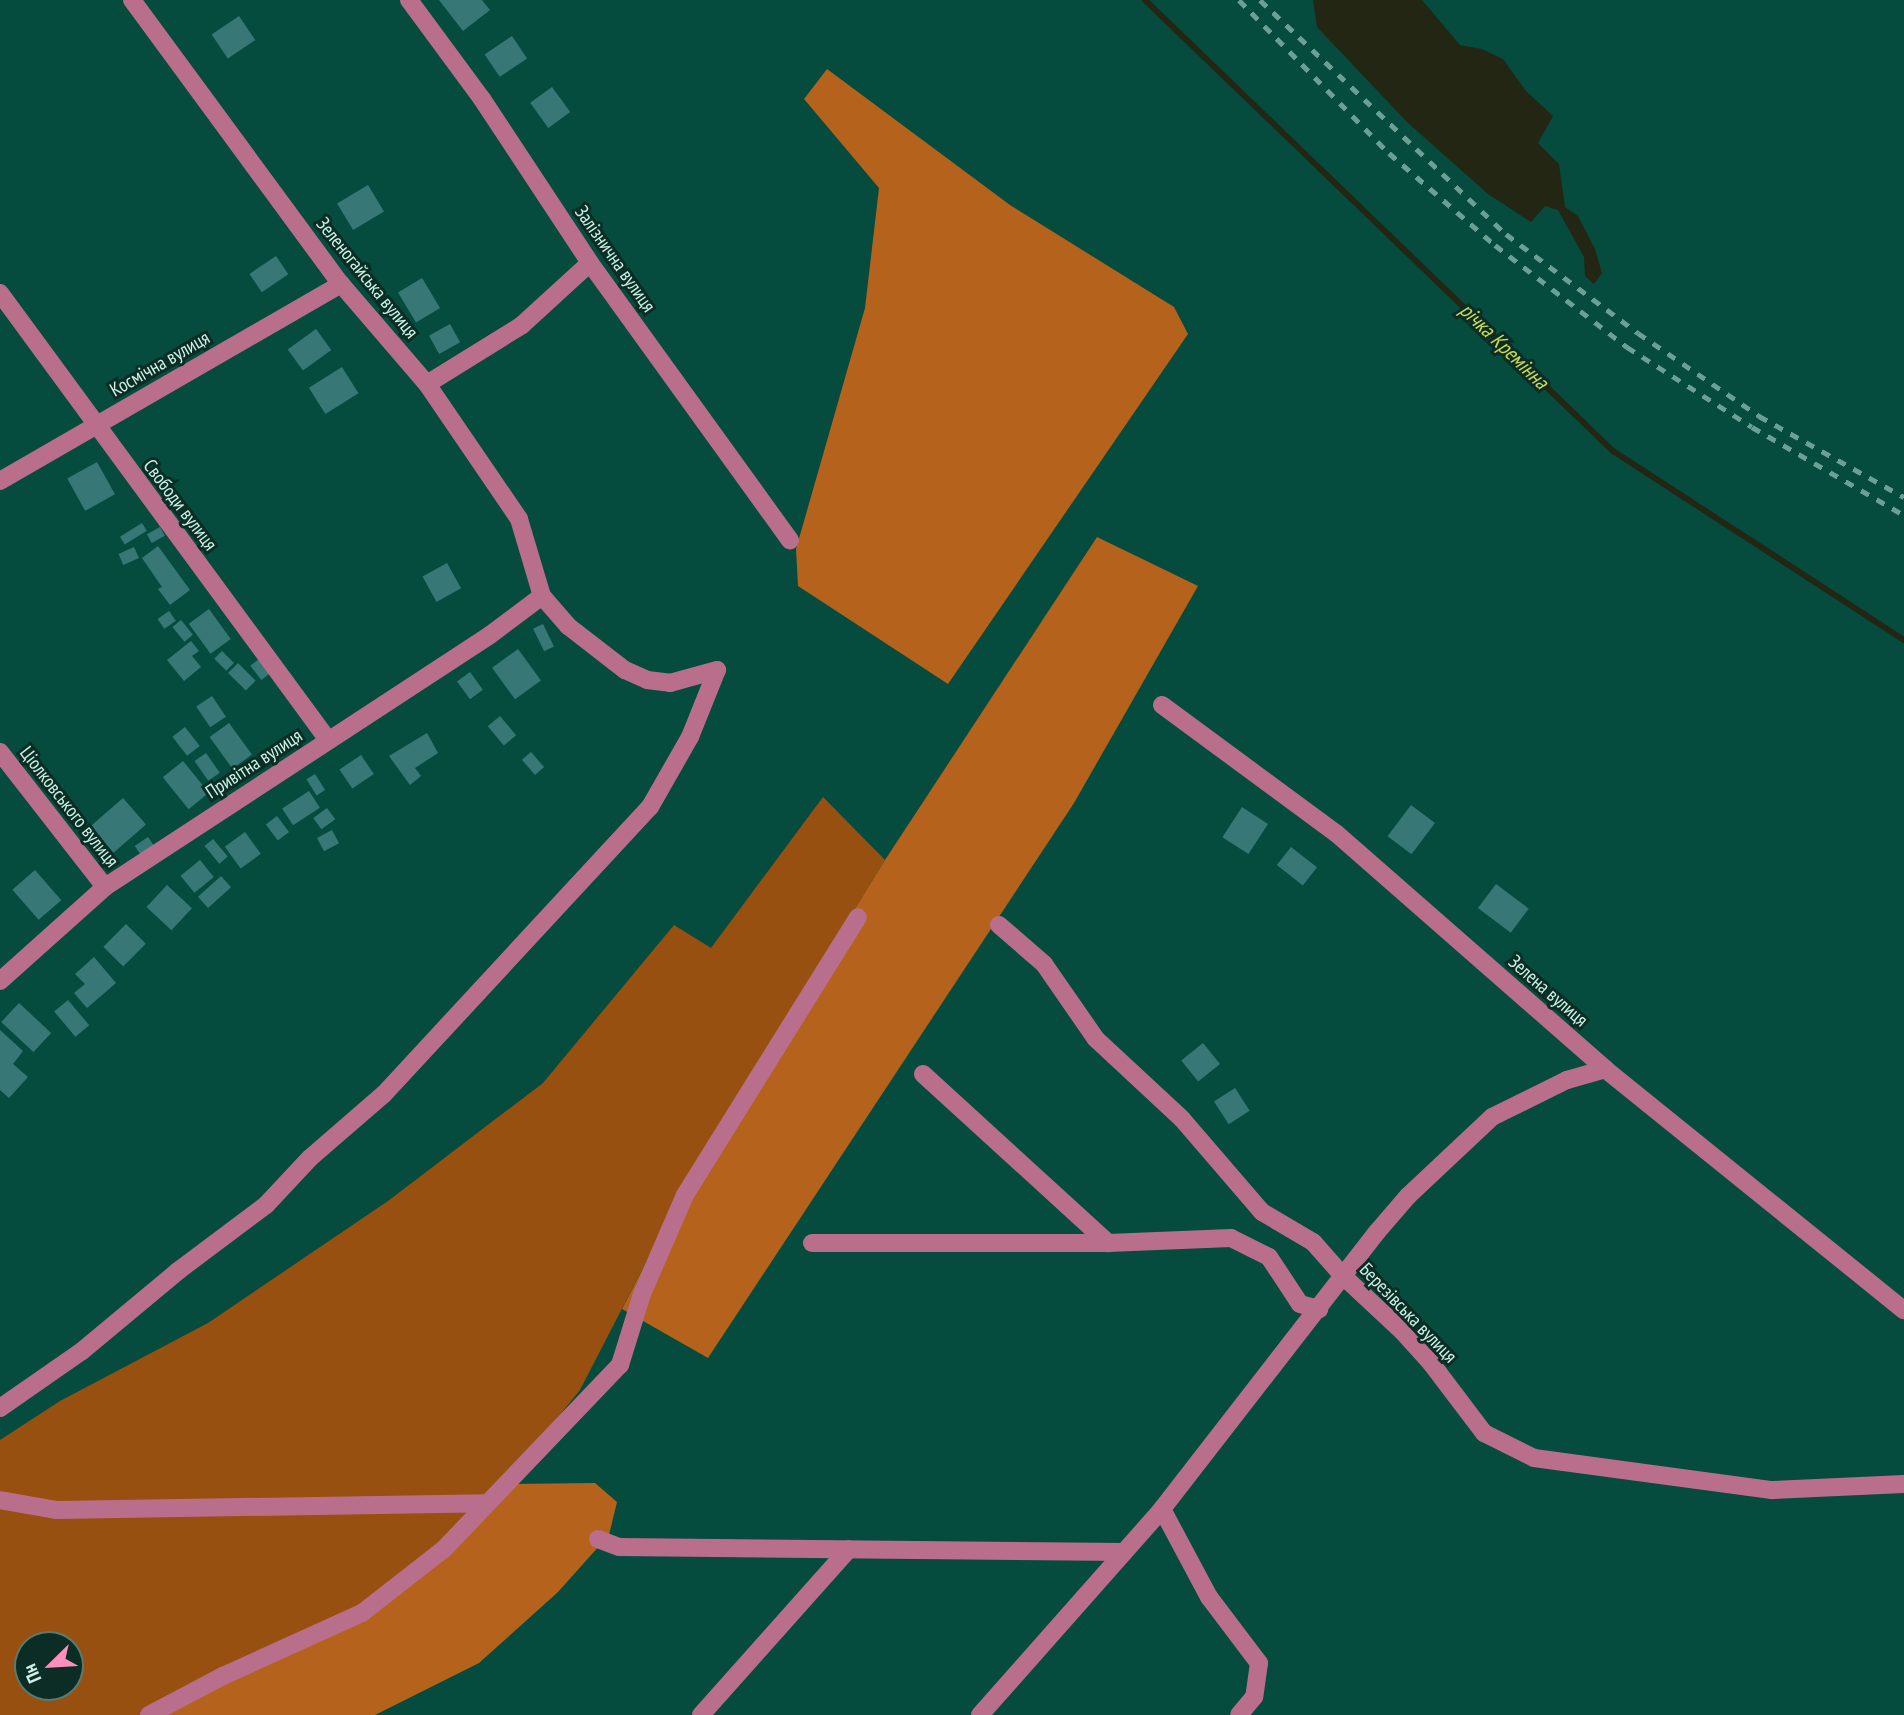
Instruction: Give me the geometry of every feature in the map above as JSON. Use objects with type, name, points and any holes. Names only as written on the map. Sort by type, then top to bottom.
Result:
[{"type":"street","name":"Зеленогайська вулиця","points":[[132,0],[341,284],[428,384],[519,519],[542,596]]},
{"type":"street","name":"Залізнична вулиця","points":[[409,0],[482,99],[590,263],[789,540]]},
{"type":"street","points":[[428,384],[522,326],[590,263]]},
{"type":"street","name":"Космічна вулиця","points":[[0,481],[341,284]]},
{"type":"street","name":"Свободи вулиця","points":[[0,293],[328,740]]},
{"type":"street","points":[[0,1408],[82,1351],[178,1271],[266,1205],[310,1158],[384,1094],[650,807],[690,737],[717,670],[670,683],[648,680],[625,670],[568,626],[542,596]]},
{"type":"street","name":"Привітна вулиця","points":[[0,981],[106,887],[499,629],[542,596]]},
{"type":"street","name":"Зелена вулиця","points":[[1162,705],[1338,834],[1605,1069],[1904,1310]]},
{"type":"street","name":"Ціолковського вулиця","points":[[0,751],[106,887]]},
{"type":"street","points":[[149,1715],[223,1676],[362,1613],[444,1549],[620,1366],[642,1294],[685,1195],[858,917]]},
{"type":"street","name":"Березівська вулиця","points":[[999,925],[1044,964],[1096,1039],[1182,1119],[1262,1212],[1313,1242],[1343,1276],[1431,1363],[1484,1433],[1534,1458],[1772,1490],[1904,1484]]},
{"type":"street","points":[[980,1715],[1162,1509],[1408,1195],[1492,1117],[1567,1080],[1605,1069]]},
{"type":"street","points":[[923,1074],[1108,1243]]},
{"type":"street","points":[[812,1243],[1108,1243],[1231,1238],[1244,1242],[1269,1257],[1300,1304],[1319,1308]]},
{"type":"street","points":[[0,1500],[57,1510],[487,1503]]},
{"type":"street","points":[[1162,1509],[1209,1597],[1259,1662],[1254,1697],[1239,1715]]},
{"type":"street","points":[[598,1539],[619,1547],[1124,1552]]},
{"type":"street","points":[[701,1715],[849,1549]]},
{"type":"shaded area","points":[[1313,0],[1422,0],[1460,45],[1482,49],[1503,59],[1526,91],[1553,116],[1538,143],[1559,164],[1565,207],[1578,216],[1595,249],[1602,273],[1594,284],[1585,276],[1584,257],[1558,210],[1545,206],[1531,222],[1488,194],[1407,122],[1317,27]]},
{"type":"shaded area","points":[[827,69],[1010,205],[1174,307],[1188,334],[948,684],[798,586],[796,549],[865,308],[879,188],[804,99]]},
{"type":"shaded area","points":[[1097,537],[1198,586],[1074,803],[708,1358],[622,1309],[695,1167],[885,860]]},
{"type":"shaded area","points":[[823,797],[885,860],[695,1167],[580,1390],[459,1539],[350,1624],[152,1715],[0,1715],[0,1440],[60,1401],[208,1323],[388,1201],[543,1083],[674,925],[711,948]]},
{"type":"shaded area","points":[[595,1483],[617,1502],[609,1535],[558,1592],[479,1663],[375,1715],[152,1715],[350,1624],[504,1484]]},
{"type":"building","points":[[439,0],[482,0],[490,10],[463,31]]},
{"type":"building","points":[[239,16],[255,40],[228,58],[212,34]]},
{"type":"building","points":[[512,36],[527,58],[500,77],[485,54]]},
{"type":"building","points":[[552,87],[570,112],[548,128],[530,103]]},
{"type":"building","points":[[368,185],[384,212],[353,230],[337,204]]},
{"type":"building","points":[[276,256],[288,274],[262,292],[249,274]]},
{"type":"building","points":[[422,278],[440,308],[416,322],[398,292]]},
{"type":"building","points":[[450,324],[460,342],[439,354],[429,336]]},
{"type":"building","points":[[316,329],[331,350],[303,371],[288,350]]},
{"type":"building","points":[[342,367],[358,393],[325,414],[309,388]]},
{"type":"building","points":[[97,462],[115,494],[85,511],[67,478]]},
{"type":"building","points":[[142,523],[147,531],[125,544],[120,537]]},
{"type":"building","points":[[160,527],[165,536],[152,543],[147,534]]},
{"type":"building","points":[[158,546],[190,590],[170,605],[158,589],[162,587],[142,558]]},
{"type":"building","points":[[134,547],[139,558],[123,565],[118,554]]},
{"type":"building","points":[[447,563],[461,588],[437,602],[423,577]]},
{"type":"building","points":[[209,609],[231,639],[211,654],[189,624]]},
{"type":"building","points":[[169,611],[176,621],[164,629],[158,619]]},
{"type":"building","points":[[181,620],[193,635],[184,642],[172,627]]},
{"type":"building","points":[[543,624],[554,646],[544,651],[533,629]]},
{"type":"building","points":[[191,641],[199,651],[192,656],[201,667],[184,681],[167,660]]},
{"type":"building","points":[[518,649],[541,681],[515,699],[492,668]]},
{"type":"building","points":[[222,651],[234,663],[226,671],[214,659]]},
{"type":"building","points":[[259,659],[270,673],[261,680],[250,666]]},
{"type":"building","points":[[238,663],[256,681],[246,691],[228,673]]},
{"type":"building","points":[[470,672],[483,690],[470,699],[457,681]]},
{"type":"building","points":[[212,696],[226,717],[210,727],[196,707]]},
{"type":"building","points":[[500,716],[516,735],[504,745],[488,726]]},
{"type":"building","points":[[229,723],[252,755],[233,769],[210,737]]},
{"type":"building","points":[[185,727],[200,746],[187,756],[172,737]]},
{"type":"building","points":[[427,733],[438,753],[415,768],[421,776],[410,785],[389,756]]},
{"type":"building","points":[[531,752],[544,767],[535,775],[522,760]]},
{"type":"building","points":[[206,753],[220,773],[208,781],[195,761]]},
{"type":"building","points":[[361,755],[374,774],[352,789],[339,770]]},
{"type":"building","points":[[183,761],[209,793],[189,809],[163,777]]},
{"type":"building","points":[[315,774],[325,790],[317,795],[307,779]]},
{"type":"building","points":[[309,791],[320,808],[293,825],[282,808]]},
{"type":"building","points":[[123,798],[146,824],[114,853],[91,826]]},
{"type":"building","points":[[1411,805],[1435,823],[1411,854],[1388,836]]},
{"type":"building","points":[[1242,807],[1268,824],[1248,854],[1222,837]]},
{"type":"building","points":[[327,808],[335,819],[321,829],[313,818]]},
{"type":"building","points":[[277,816],[289,832],[278,840],[266,824]]},
{"type":"building","points":[[332,830],[339,843],[324,851],[317,838]]},
{"type":"building","points":[[245,832],[261,854],[241,869],[225,847]]},
{"type":"building","points":[[148,837],[154,846],[141,855],[135,846]]},
{"type":"building","points":[[213,839],[228,857],[219,864],[205,846]]},
{"type":"building","points":[[1291,847],[1317,867],[1303,885],[1277,865]]},
{"type":"building","points":[[200,860],[214,877],[194,893],[181,876]]},
{"type":"building","points":[[35,870],[61,900],[39,920],[12,890]]},
{"type":"building","points":[[221,876],[231,887],[208,908],[198,897]]},
{"type":"building","points":[[1496,884],[1529,909],[1511,933],[1478,908]]},
{"type":"building","points":[[167,885],[192,908],[171,930],[147,907]]},
{"type":"building","points":[[126,924],[146,944],[123,966],[103,947]]},
{"type":"building","points":[[94,957],[116,983],[87,1008],[74,993],[85,984],[75,974]]},
{"type":"building","points":[[68,1000],[89,1025],[75,1037],[54,1012]]},
{"type":"building","points":[[19,1003],[51,1033],[33,1052],[1,1022]]},
{"type":"building","points":[[0,1030],[23,1051],[13,1064],[28,1077],[9,1098],[0,1090]]},
{"type":"building","points":[[1203,1043],[1220,1064],[1198,1082],[1181,1061]]},
{"type":"building","points":[[1235,1088],[1250,1111],[1229,1124],[1214,1102]]},
{"type":"waterway","name":"річка Кремінна","points":[[1145,0],[1613,451],[1904,640]]},
{"type":"railway","points":[[1239,0],[1389,153],[1495,245],[1627,347],[1752,427],[1904,515]]},
{"type":"railway","points":[[1260,0],[1506,234],[1638,333],[1759,416],[1904,497]]}]
